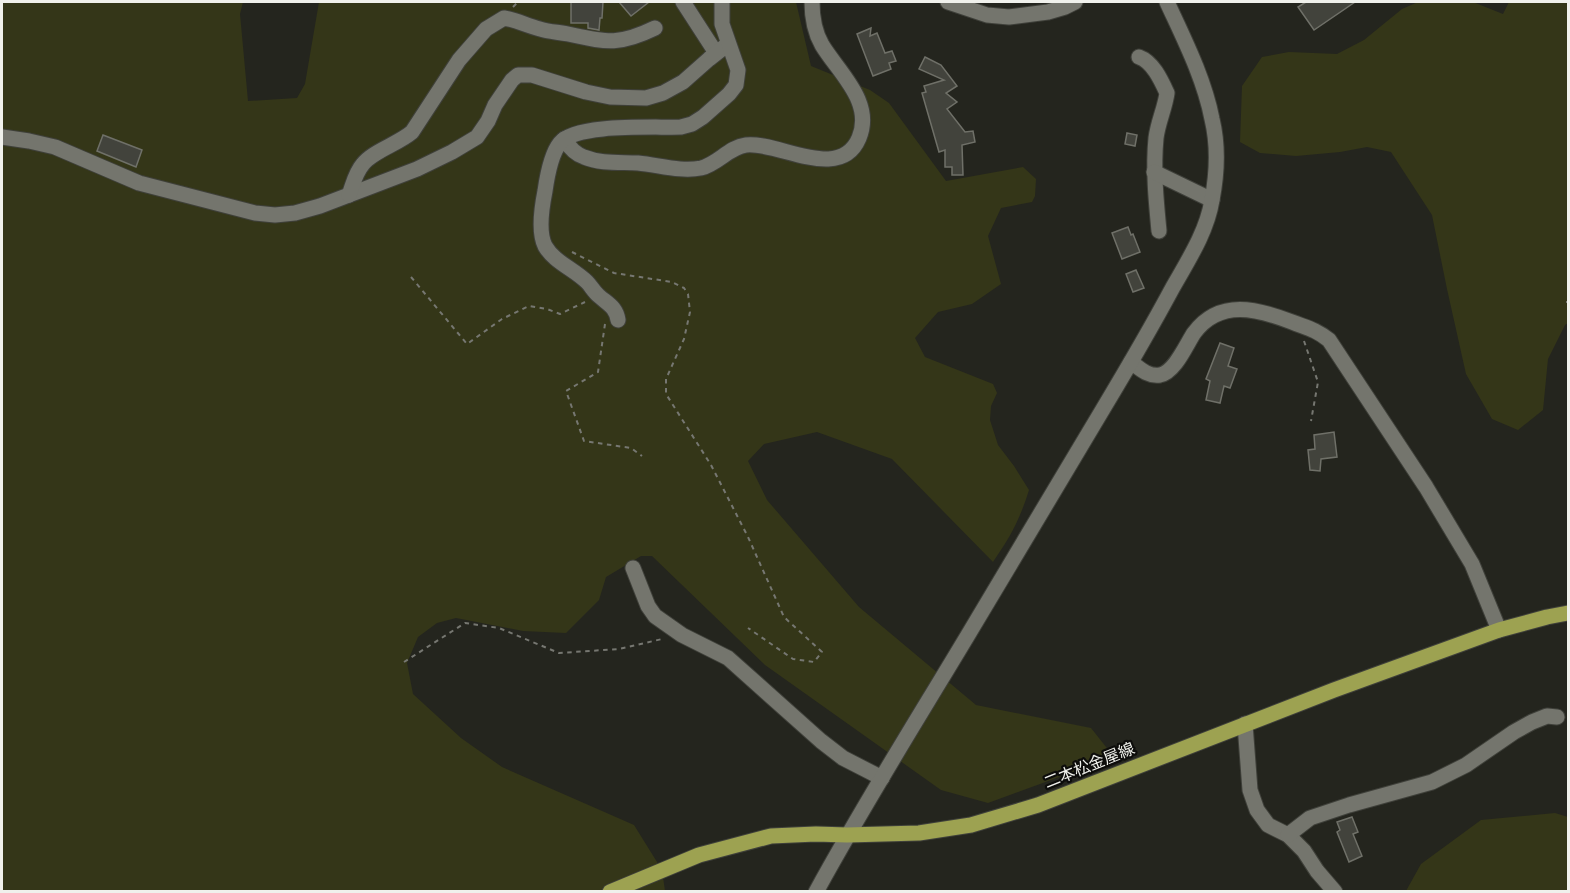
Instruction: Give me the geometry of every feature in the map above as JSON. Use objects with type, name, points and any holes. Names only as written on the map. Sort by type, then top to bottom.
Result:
[{"type":"main road","name":"二本松金屋線","points":[[610,891],[699,855],[771,836],[919,834],[970,825],[1038,805],[1245,724],[1499,630],[1569,613]]},
{"type":"street","points":[[618,320],[615,309],[545,246],[542,236],[543,202],[548,174],[556,150],[564,139],[579,132],[598,129],[681,127],[692,124],[729,94],[736,85],[738,70],[683,2]]},
{"type":"street","points":[[2,137],[55,147],[139,183],[255,213],[275,215],[296,213],[417,169],[452,152],[477,136],[488,121],[495,105],[518,75],[532,75],[610,97],[646,98],[663,93],[683,82],[722,48],[722,2]]},
{"type":"street","points":[[564,139],[576,153],[595,161],[686,169],[712,164],[745,145],[804,157],[835,158],[846,155],[855,146],[861,134],[863,120],[860,104],[817,34],[813,23],[812,2]]},
{"type":"street","points":[[948,2],[987,15],[1009,16],[1048,12],[1075,2]]},
{"type":"street","points":[[816,891],[847,835],[1131,362],[1205,226],[1212,200],[1215,172],[1216,148],[1213,121],[1186,44],[1167,2]]},
{"type":"street","points":[[349,195],[357,173],[367,159],[406,138],[412,132],[459,60],[486,29],[504,18],[540,29],[597,41],[635,38],[655,28]]},
{"type":"street","points":[[1139,57],[1145,59],[1153,69],[1167,93],[1156,135],[1154,172],[1159,231]]},
{"type":"street","points":[[1154,172],[1212,200]]},
{"type":"street","points":[[1131,362],[1152,375],[1167,372],[1195,332],[1206,321],[1232,309],[1243,308],[1269,313],[1317,331],[1329,340],[1426,487],[1472,564],[1499,630]]},
{"type":"street","points":[[633,568],[648,606],[655,616],[682,635],[728,658],[821,741],[843,758],[882,778]]},
{"type":"street","points":[[1288,835],[1310,818],[1432,782],[1466,765],[1532,722],[1547,716],[1557,717]]},
{"type":"street","points":[[1245,724],[1250,790],[1257,810],[1268,825],[1288,835],[1304,851],[1317,871],[1335,891]]},
{"type":"path","points":[[573,252],[614,273],[672,282],[684,288],[688,294],[690,312],[684,339],[666,379],[666,394],[711,465],[748,537],[784,617],[822,652],[814,662],[793,658],[748,628]]},
{"type":"path","points":[[411,277],[467,344],[502,319],[529,306],[560,314],[598,295]]},
{"type":"path","points":[[618,320],[605,322],[598,372],[566,391],[584,441],[631,448],[642,456]]},
{"type":"path","points":[[1298,324],[1318,382],[1311,421]]},
{"type":"path","points":[[404,662],[465,623],[499,628],[559,652],[620,649],[682,635]]},
{"type":"green space","points":[[2,2],[243,2],[240,14],[248,101],[297,98],[305,84],[319,2],[796,2],[811,66],[870,90],[889,103],[946,181],[1023,167],[1036,179],[1035,196],[1032,202],[1001,208],[988,236],[1001,284],[972,304],[938,312],[915,338],[925,357],[993,384],[997,393],[991,406],[990,420],[998,445],[1029,490],[1014,527],[993,562],[892,459],[817,432],[764,444],[748,461],[767,500],[859,607],[976,705],[1091,728],[1114,757],[988,803],[941,790],[765,665],[652,556],[641,556],[606,577],[599,600],[566,633],[523,631],[456,618],[437,623],[418,637],[407,663],[413,694],[461,738],[502,767],[634,825],[662,870],[665,891],[2,892]]},
{"type":"green space","points":[[1418,2],[1473,2],[1503,14],[1509,2],[1568,2],[1568,323],[1548,359],[1543,410],[1518,430],[1492,419],[1466,374],[1432,215],[1391,152],[1367,147],[1296,156],[1260,153],[1240,142],[1242,86],[1262,57],[1289,52],[1337,54],[1364,40],[1402,9]]},
{"type":"green space","points":[[1555,813],[1568,817],[1568,891],[1406,891],[1421,864],[1481,820]]},
{"type":"building","points":[[571,2],[603,2],[599,30],[588,28],[588,23],[571,23]]},
{"type":"building","points":[[619,2],[649,2],[631,16]]},
{"type":"building","points":[[1306,2],[1355,2],[1314,30],[1298,7]]},
{"type":"building","points":[[871,28],[870,36],[877,33],[885,53],[892,51],[896,61],[889,63],[891,69],[873,76],[857,34]]},
{"type":"building","points":[[925,57],[941,65],[957,86],[946,93],[957,102],[947,109],[965,132],[973,131],[975,142],[962,145],[963,175],[952,175],[952,167],[945,167],[945,150],[939,152],[922,93],[926,92],[924,86],[944,80],[919,69]]},
{"type":"building","points":[[1127,133],[1137,135],[1135,146],[1125,144]]},
{"type":"building","points":[[103,135],[142,150],[136,167],[97,151]]},
{"type":"building","points":[[1128,227],[1140,252],[1122,259],[1112,233]]},
{"type":"building","points":[[1136,270],[1144,288],[1133,292],[1126,274]]},
{"type":"building","points":[[1220,343],[1234,348],[1228,366],[1237,369],[1230,388],[1224,386],[1220,403],[1206,400],[1210,381],[1206,379]]},
{"type":"building","points":[[1334,432],[1337,457],[1321,459],[1320,471],[1310,470],[1308,450],[1315,449],[1314,435]]},
{"type":"building","points":[[1352,817],[1358,832],[1353,834],[1362,856],[1349,862],[1337,832],[1340,830],[1337,822]]}]
